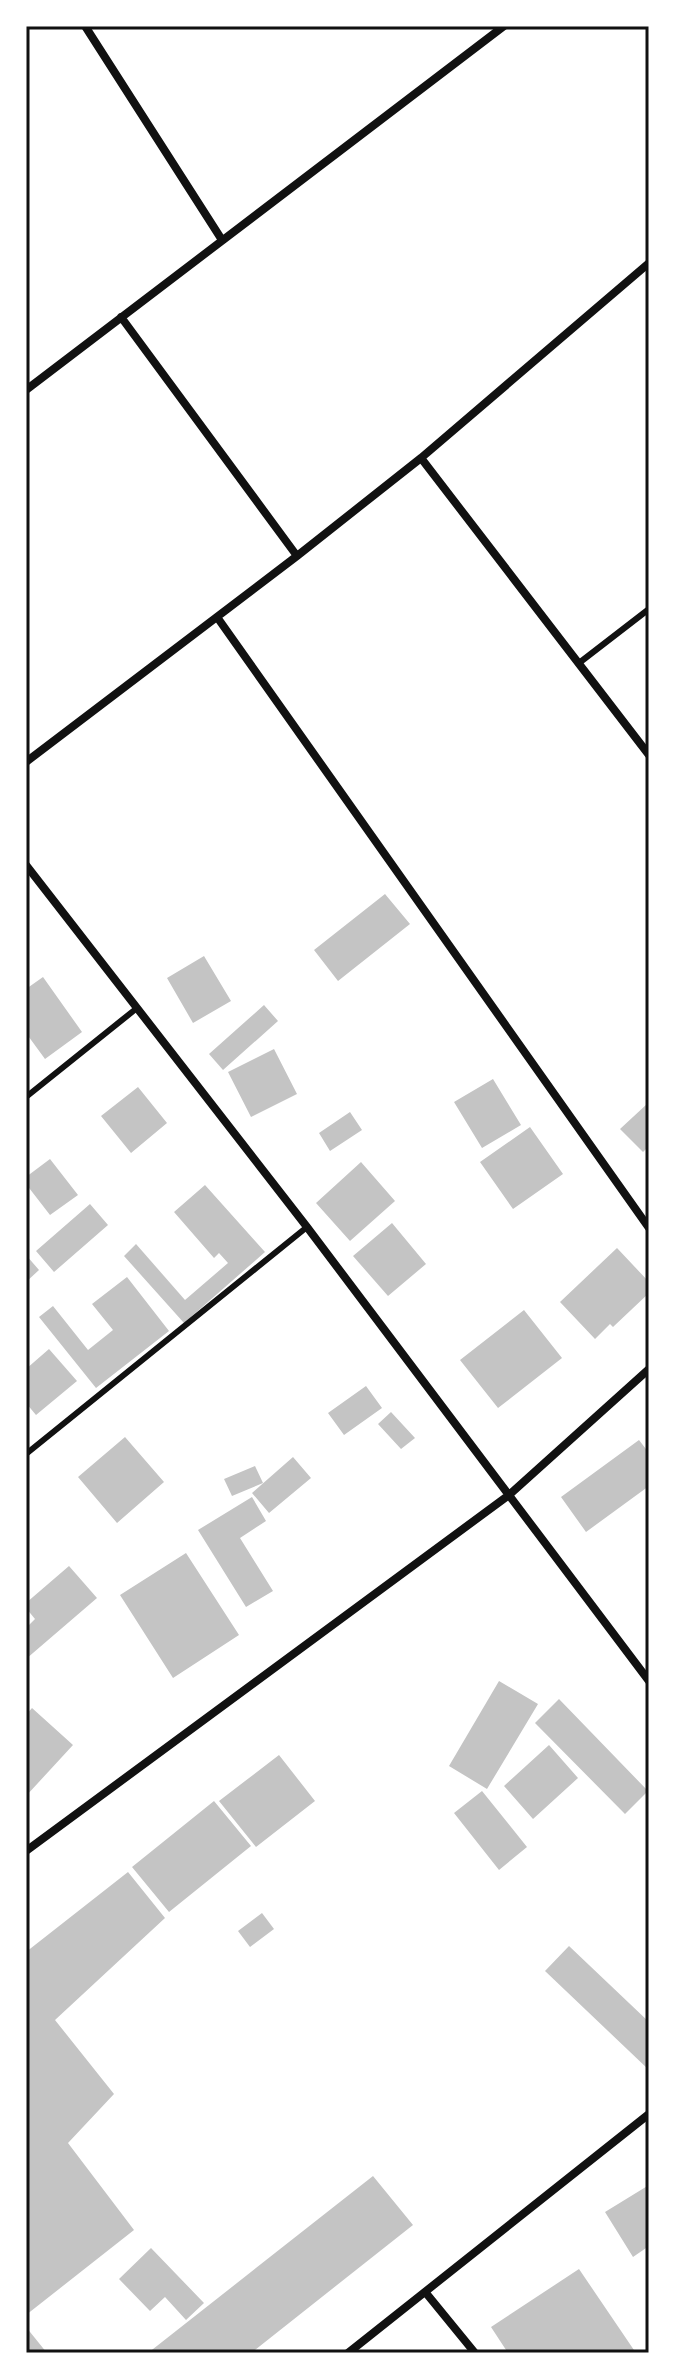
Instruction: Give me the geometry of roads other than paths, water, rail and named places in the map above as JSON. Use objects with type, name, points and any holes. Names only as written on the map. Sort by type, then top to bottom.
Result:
[{"type":"street","points":[[85,26],[222,240]]},
{"type":"street","points":[[26,390],[504,26]]},
{"type":"street","points":[[26,762],[421,458],[649,263]]},
{"type":"street","points":[[121,317],[297,556]]},
{"type":"street","points":[[421,458],[649,755]]},
{"type":"street","points":[[217,617],[649,1228]]},
{"type":"street","points":[[26,865],[307,1227],[649,1681]]},
{"type":"street","points":[[26,1851],[509,1495],[649,1369]]},
{"type":"street","points":[[348,2353],[649,2114]]},
{"type":"street","points":[[426,2293],[475,2353]]},
{"type":"lane","points":[[579,663],[649,609]]},
{"type":"lane","points":[[26,1097],[137,1008]]},
{"type":"lane","points":[[26,1454],[307,1227]]}]
